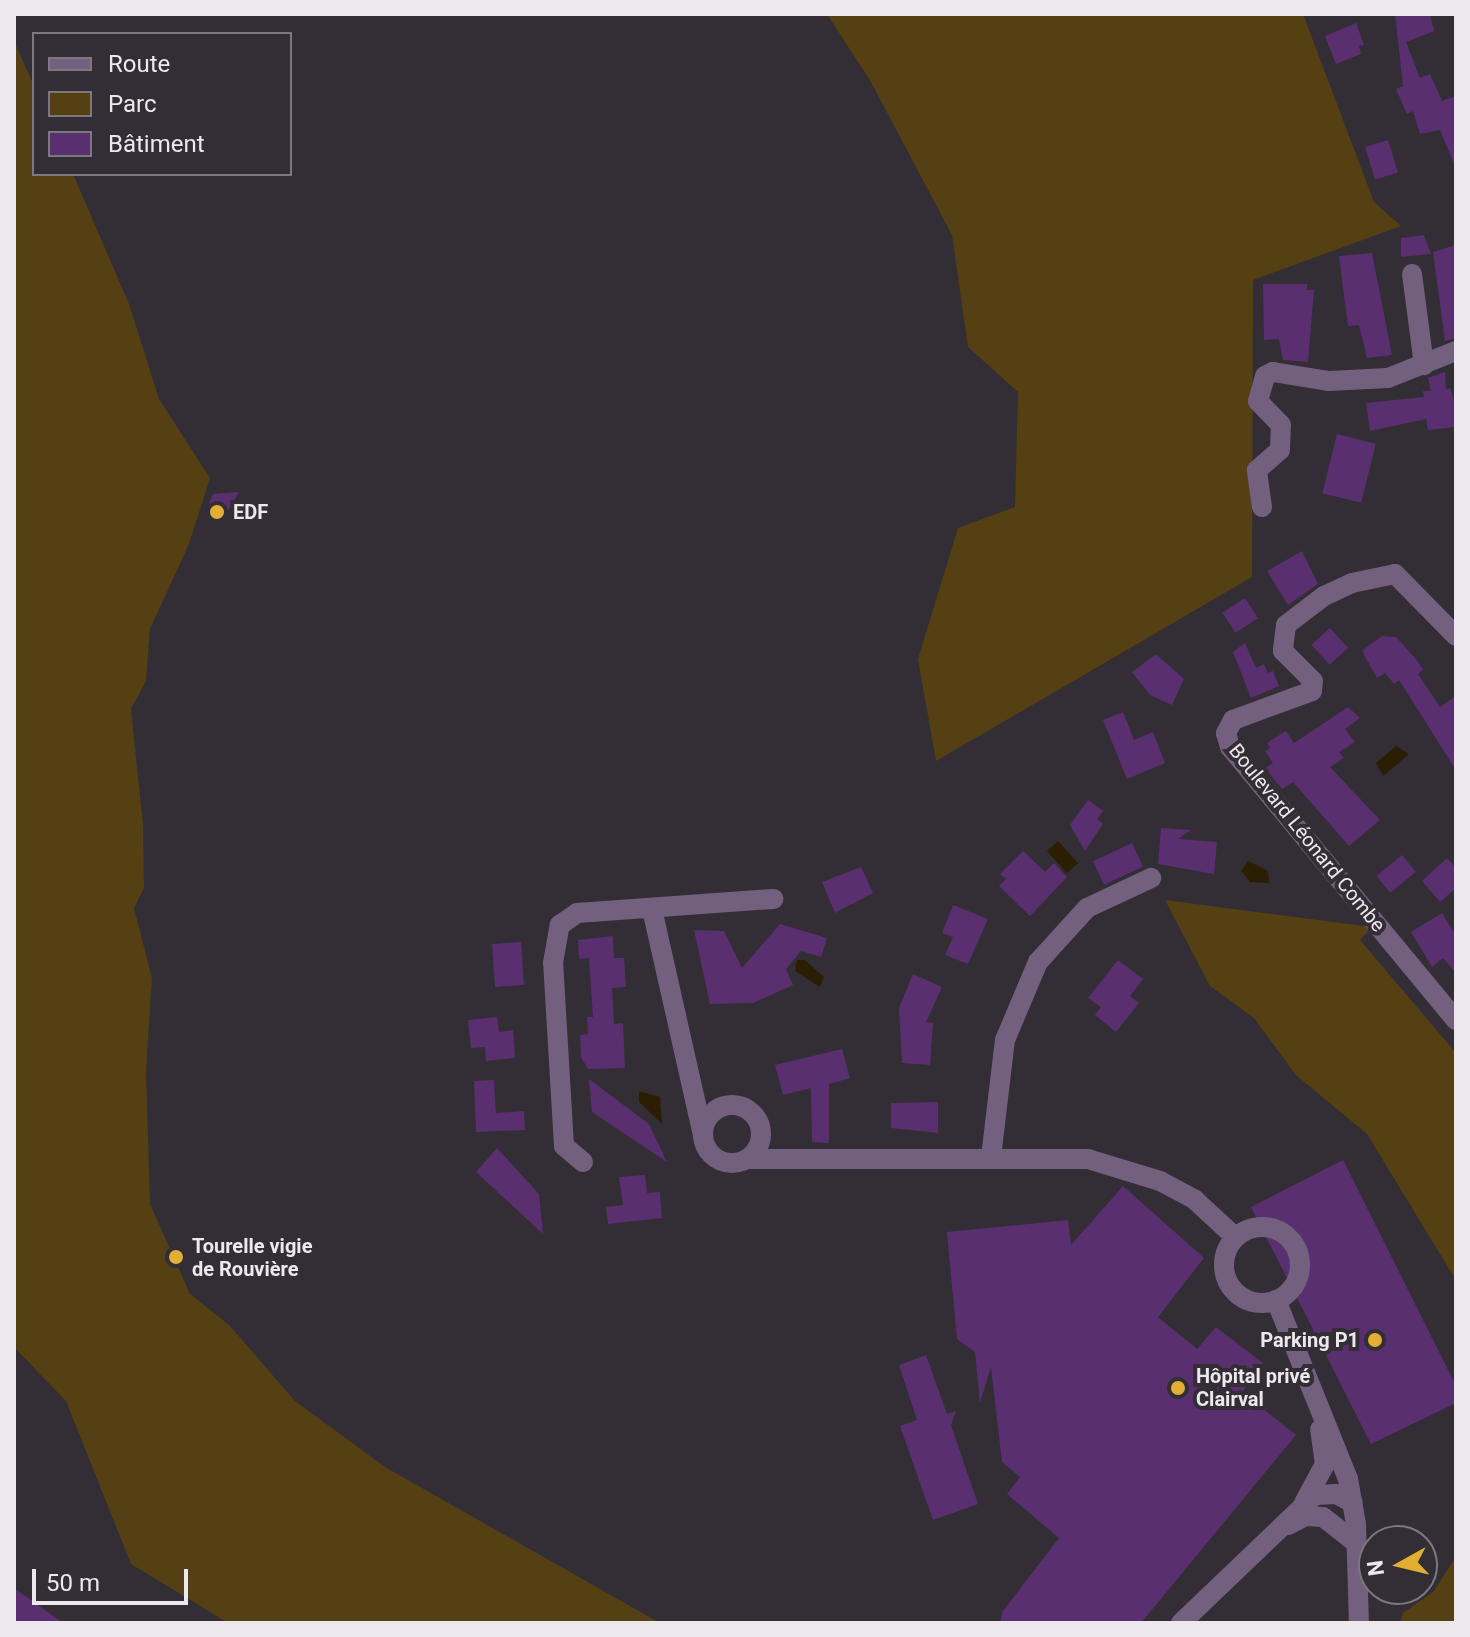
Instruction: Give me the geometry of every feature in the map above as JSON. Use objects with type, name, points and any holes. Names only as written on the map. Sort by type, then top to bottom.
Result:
[{"type":"street","points":[[1412,274],[1424,365]]},
{"type":"street","points":[[1262,507],[1257,470],[1280,450],[1281,425],[1258,401],[1265,376],[1329,381],[1388,378],[1456,351]]},
{"type":"street","name":"Boulevard Léonard Combe","points":[[1456,636],[1395,574],[1352,583],[1324,596],[1286,625],[1283,651],[1313,681],[1312,691],[1233,720],[1226,733],[1230,747],[1456,1020]]},
{"type":"street","points":[[991,1157],[1005,1040],[1038,962],[1087,908],[1151,878]]},
{"type":"street","points":[[583,1162],[564,1146],[555,938],[560,925],[577,913],[774,899]]},
{"type":"street","points":[[652,909],[703,1136],[718,1160],[1088,1159],[1147,1176],[1195,1200],[1235,1237]]},
{"type":"street","points":[[703,1136],[714,1111],[741,1106],[756,1117],[762,1135],[747,1159]]},
{"type":"street","points":[[1261,1226],[1274,1228],[1294,1244],[1299,1274],[1292,1289],[1276,1300],[1260,1303],[1235,1291],[1224,1262],[1235,1237],[1261,1226]]},
{"type":"street","points":[[1276,1300],[1353,1503],[1359,1623]]},
{"type":"street","points":[[1302,1507],[1325,1464],[1315,1397]]},
{"type":"street","points":[[1181,1623],[1315,1495],[1326,1493],[1353,1503]]},
{"type":"street","points":[[1280,1529],[1306,1516],[1323,1517],[1356,1543]]},
{"type":"green space","points":[[827,14],[1303,14],[1374,202],[1401,226],[1253,280],[1252,577],[936,761],[918,659],[958,528],[1015,507],[1018,392],[968,347],[952,235],[871,82]]},
{"type":"green space","points":[[14,41],[32,82],[32,176],[74,176],[129,304],[159,399],[210,478],[189,544],[150,629],[146,681],[131,709],[143,825],[144,888],[134,908],[152,978],[146,1071],[150,1204],[190,1294],[229,1325],[295,1401],[385,1467],[660,1623],[228,1623],[131,1564],[66,1401],[14,1347]]},
{"type":"green space","points":[[1165,900],[1372,927],[1360,940],[1456,1053],[1456,1280],[1367,1134],[1296,1075],[1254,1018],[1210,986]]},
{"type":"green space","points":[[1456,1557],[1456,1623],[1400,1623],[1403,1613],[1414,1605],[1438,1605],[1438,1584]]},
{"type":"shaded area","points":[[1396,746],[1409,754],[1383,776],[1376,763]]},
{"type":"shaded area","points":[[1058,841],[1078,863],[1067,873],[1047,851]]},
{"type":"shaded area","points":[[1248,861],[1268,871],[1269,883],[1250,882],[1241,871]]},
{"type":"shaded area","points":[[797,960],[805,960],[824,977],[820,987],[795,971]]},
{"type":"shaded area","points":[[639,1091],[660,1097],[662,1124],[639,1102]]},
{"type":"building","points":[[1395,14],[1430,14],[1434,31],[1406,42],[1420,78],[1430,74],[1442,101],[1456,96],[1456,168],[1440,130],[1420,134],[1413,111],[1407,114],[1396,89],[1403,86]]},
{"type":"building","points":[[1356,23],[1364,45],[1359,46],[1361,54],[1336,64],[1325,36]]},
{"type":"building","points":[[1388,140],[1398,173],[1375,180],[1365,147]]},
{"type":"building","points":[[1424,235],[1431,254],[1401,257],[1401,238]]},
{"type":"building","points":[[1456,245],[1456,338],[1445,341],[1433,252]]},
{"type":"building","points":[[1372,253],[1392,355],[1367,358],[1359,325],[1348,326],[1339,256]]},
{"type":"building","points":[[1263,284],[1307,284],[1307,290],[1314,290],[1308,362],[1283,360],[1279,339],[1264,340]]},
{"type":"building","points":[[1445,372],[1446,389],[1450,388],[1456,407],[1456,427],[1428,430],[1426,419],[1370,431],[1366,403],[1424,397],[1423,391],[1431,391],[1428,378]]},
{"type":"building","points":[[1337,434],[1376,444],[1361,503],[1322,493]]},
{"type":"building","name":"EDF","points":[[239,492],[221,522],[206,511],[213,494]]},
{"type":"building","points":[[1302,551],[1318,584],[1288,605],[1267,571]]},
{"type":"building","points":[[1245,598],[1258,618],[1235,633],[1222,613]]},
{"type":"building","points":[[1330,628],[1348,648],[1329,665],[1311,645]]},
{"type":"building","points":[[1382,636],[1396,637],[1415,658],[1423,669],[1418,674],[1440,707],[1456,696],[1456,770],[1399,680],[1394,684],[1385,673],[1377,678],[1362,651]]},
{"type":"building","points":[[1245,643],[1256,668],[1264,664],[1268,673],[1273,671],[1279,686],[1251,698],[1233,652]]},
{"type":"building","points":[[1156,654],[1184,679],[1172,705],[1150,695],[1132,672]]},
{"type":"building","points":[[1348,707],[1360,718],[1345,729],[1355,742],[1339,752],[1344,758],[1330,767],[1380,820],[1349,846],[1293,782],[1282,789],[1265,768],[1273,763],[1265,751],[1270,748],[1267,743],[1286,731],[1294,743]]},
{"type":"building","points":[[1123,712],[1134,740],[1153,732],[1165,763],[1127,779],[1103,720]]},
{"type":"building","points":[[1088,800],[1103,811],[1097,819],[1103,824],[1085,851],[1070,825]]},
{"type":"building","points":[[1161,828],[1191,830],[1178,839],[1217,842],[1214,874],[1158,864]]},
{"type":"building","points":[[1132,843],[1143,867],[1104,885],[1093,861]]},
{"type":"building","points":[[1023,851],[1045,872],[1054,863],[1067,877],[1030,916],[999,886],[1006,879],[1000,874]]},
{"type":"building","points":[[1402,855],[1416,872],[1390,893],[1376,876]]},
{"type":"building","points":[[1447,858],[1456,868],[1456,888],[1440,902],[1422,881]]},
{"type":"building","points":[[861,867],[873,893],[835,913],[822,882]]},
{"type":"building","points":[[953,905],[988,919],[968,964],[945,955],[953,937],[942,933]]},
{"type":"building","points":[[1442,913],[1456,936],[1456,973],[1443,958],[1432,967],[1411,932]]},
{"type":"building","points":[[780,924],[827,938],[821,957],[801,951],[786,969],[793,985],[753,1003],[710,1004],[694,930],[724,931],[742,968]]},
{"type":"building","points":[[613,936],[614,958],[624,958],[626,987],[612,988],[614,1024],[623,1023],[625,1068],[588,1069],[581,1057],[580,1035],[588,1034],[587,1017],[593,1017],[589,958],[579,959],[578,940]]},
{"type":"building","points":[[521,942],[524,985],[495,987],[492,944]]},
{"type":"building","points":[[1118,960],[1143,979],[1130,996],[1139,1003],[1116,1032],[1095,1015],[1101,1007],[1088,998]]},
{"type":"building","points":[[913,974],[942,987],[926,1022],[933,1023],[930,1065],[902,1063],[899,1008]]},
{"type":"building","points":[[497,1017],[499,1032],[513,1030],[515,1058],[486,1061],[485,1047],[471,1048],[468,1020]]},
{"type":"building","points":[[842,1049],[850,1078],[829,1084],[829,1143],[812,1142],[811,1088],[783,1095],[775,1065]]},
{"type":"building","points":[[589,1079],[649,1124],[667,1162],[592,1112]]},
{"type":"building","points":[[494,1080],[496,1113],[524,1111],[525,1130],[476,1132],[474,1081]]},
{"type":"building","points":[[938,1102],[938,1133],[891,1128],[891,1103]]},
{"type":"building","points":[[497,1148],[539,1194],[543,1234],[476,1172]]},
{"type":"building","name":"Parking P1","points":[[1343,1160],[1456,1386],[1456,1403],[1371,1444],[1251,1207]]},
{"type":"building","points":[[645,1175],[647,1193],[660,1192],[662,1218],[608,1224],[606,1207],[623,1205],[619,1177]]},
{"type":"building","points":[[1123,1186],[1204,1258],[1158,1317],[1197,1349],[1216,1327],[1264,1364],[1242,1392],[1296,1435],[1141,1623],[1000,1623],[1003,1611],[1059,1538],[1007,1494],[1020,1477],[1002,1462],[991,1367],[980,1403],[975,1352],[957,1339],[947,1232],[1068,1220],[1071,1245]]},
{"type":"building","points":[[926,1355],[947,1414],[956,1411],[951,1425],[978,1504],[933,1520],[900,1426],[917,1420],[899,1365]]},
{"type":"building","points":[[14,1588],[63,1623],[14,1623]]},
{"type":"place","name":"EDF","points":[[217,512]]},
{"type":"place","name":"Tourelle vigie de Rouvière","points":[[176,1257]]},
{"type":"place","name":"Parking P1","points":[[1375,1340]]},
{"type":"place","name":"Hôpital privé Clairval","points":[[1178,1388]]}]
